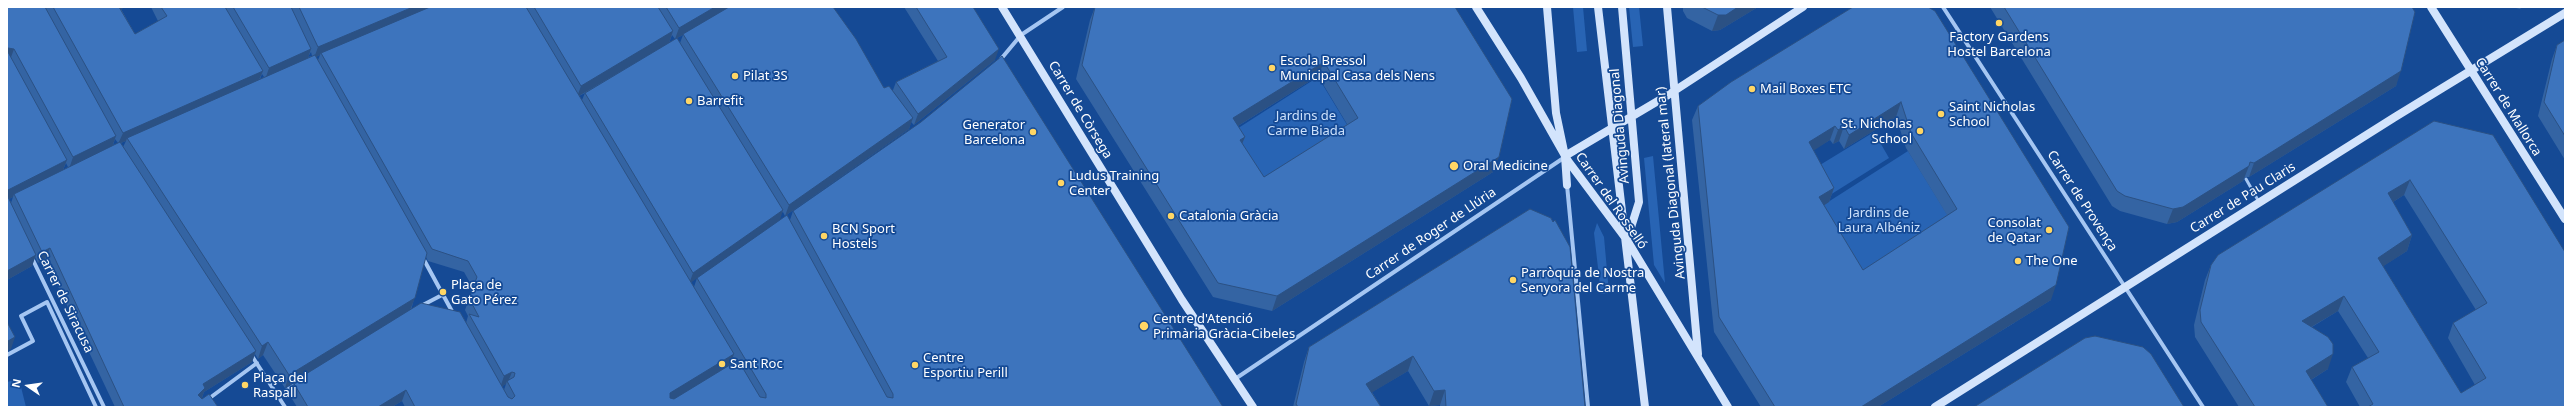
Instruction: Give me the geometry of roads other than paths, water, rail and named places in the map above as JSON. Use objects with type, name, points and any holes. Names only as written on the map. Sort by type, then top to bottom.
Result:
[{"type":"main road","name":"Carrer de Còrsega","points":[[1002,7],[1021,35],[1182,300],[1253,407]]},
{"type":"main road","name":"Carrer del Rosselló","points":[[1476,7],[1521,78],[1565,156],[1627,240],[1728,407]]},
{"type":"main road","points":[[1547,7],[1556,113],[1565,156],[1567,185]]},
{"type":"main road","name":"Avinguda Diagonal","points":[[1598,7],[1627,240],[1645,407]]},
{"type":"main road","name":"Avinguda Diagonal","points":[[1622,7],[1639,202],[1627,240]]},
{"type":"main road","name":"Avinguda Diagonal (lateral mar)","points":[[1667,7],[1673,91],[1694,295],[1698,357]]},
{"type":"main road","name":"Carrer de Roger de Llúria","points":[[1565,156],[1673,91],[1803,7]]},
{"type":"main road","name":"Carrer de Mallorca","points":[[2431,7],[2565,219]]},
{"type":"main road","name":"Carrer de Pau Claris","points":[[1935,407],[2470,70],[2565,13]]},
{"type":"street","points":[[996,64],[1021,35],[1062,7]]},
{"type":"street","name":"Carrer de Provença","points":[[1943,7],[2203,407]]},
{"type":"street","name":"Carrer de Roger de Llúria","points":[[1235,379],[1565,156]]},
{"type":"street","points":[[1567,185],[1588,407]]},
{"type":"street","points":[[418,250],[459,323]]},
{"type":"street","name":"Carrer de Siracusa","points":[[30,253],[104,407]]},
{"type":"street","points":[[417,308],[442,294]]},
{"type":"street","points":[[7,355],[33,341],[21,316],[47,302],[96,407]]},
{"type":"street","points":[[249,351],[285,407]]},
{"type":"street","points":[[201,404],[257,363]]},
{"type":"street","points":[[278,396],[302,381]]},
{"type":"lane","points":[[2246,179],[2259,202]]},
{"type":"place","name":"Factory Gardens Hostel Barcelona","points":[[1999,23]]},
{"type":"place","name":"Escola Bressol Municipal Casa dels Nens","points":[[1272,68]]},
{"type":"place","name":"Pilat 3S","points":[[735,76]]},
{"type":"place","name":"Mail Boxes ETC","points":[[1752,89]]},
{"type":"place","name":"Barrefit","points":[[689,101]]},
{"type":"place","name":"Saint Nicholas School","points":[[1941,114]]},
{"type":"place","name":"St. Nicholas School","points":[[1920,131]]},
{"type":"place","name":"Generator Barcelona","points":[[1033,132]]},
{"type":"place","name":"Oral Medicine","points":[[1454,166]]},
{"type":"place","name":"Ludus Training Center","points":[[1061,183]]},
{"type":"place","name":"Catalonia Gràcia","points":[[1171,216]]},
{"type":"place","name":"Consolat de Qatar","points":[[2049,230]]},
{"type":"place","name":"BCN Sport Hostels","points":[[824,236]]},
{"type":"place","name":"The One","points":[[2018,261]]},
{"type":"place","name":"Parròquia de Nostra Senyora del Carme","points":[[1513,280]]},
{"type":"place","name":"Plaça de Gato Pérez","points":[[443,292]]},
{"type":"place","name":"Centre d'Atenció Primària Gràcia-Cibeles","points":[[1144,326]]},
{"type":"place","name":"Sant Roc","points":[[722,364]]},
{"type":"place","name":"Centre Esportiu Perill","points":[[915,365]]},
{"type":"place","name":"Plaça del Raspall","points":[[245,385]]},
{"type":"park label","name":"Jardins de Carme Biada","points":[[1306,124]]},
{"type":"park label","name":"Jardins de Laura Albéniz","points":[[1879,220]]}]
